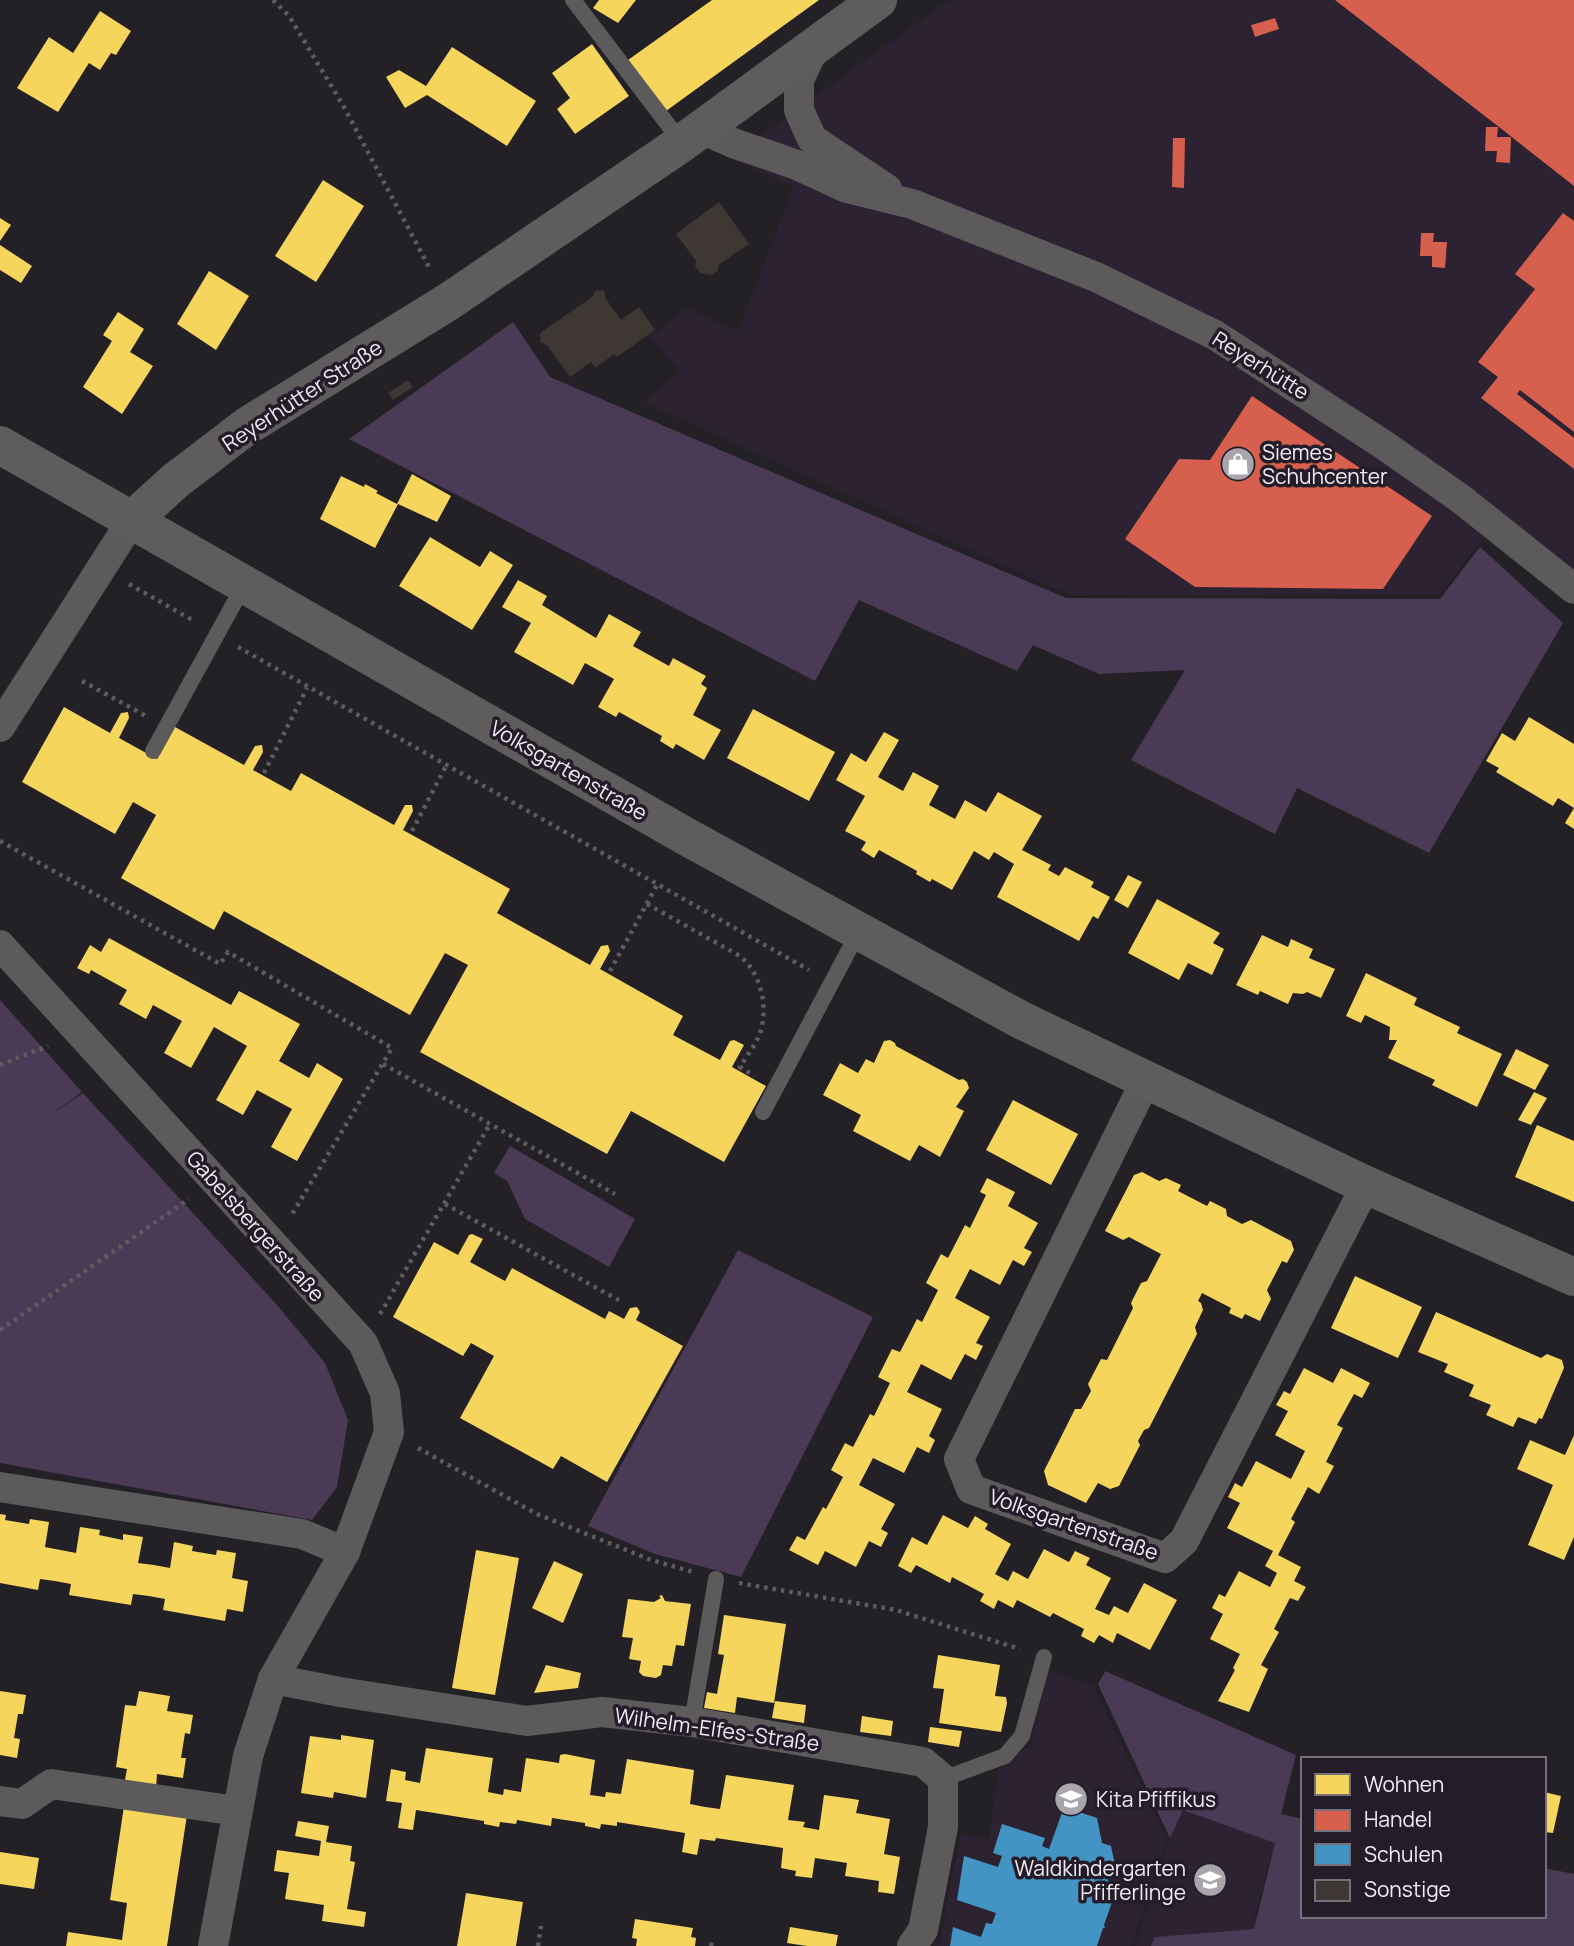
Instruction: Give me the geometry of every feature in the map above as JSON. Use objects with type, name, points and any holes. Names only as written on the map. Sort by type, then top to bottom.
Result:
[{"type":"street","name":"Reyerhütter Straße","points":[[0,727],[132,520],[175,481],[247,426],[447,302],[692,136],[878,0]]},
{"type":"street","name":"Reyerhütte","points":[[817,44],[799,80],[799,110],[812,139],[912,204]]},
{"type":"street","name":"Reyerhütte","points":[[692,136],[733,143],[797,165],[847,188],[912,204],[1096,277],[1216,335],[1461,499],[1574,589]]},
{"type":"street","name":"Volksgartenstraße","points":[[0,445],[687,837],[1021,1020],[1366,1185],[1574,1277]]},
{"type":"street","name":"Gabelsbergerstraße","points":[[0,945],[363,1343],[385,1393],[389,1432],[345,1552],[273,1679],[248,1756],[213,1946]]},
{"type":"street","name":"Volksgartenstraße","points":[[1146,1080],[959,1459],[971,1489],[1165,1558],[1184,1542],[1366,1185]]},
{"type":"street","points":[[0,1487],[302,1534],[345,1552]]},
{"type":"street","name":"Wilhelm-Elfes-Straße","points":[[273,1679],[527,1721],[601,1712],[692,1722],[923,1762],[943,1779]]},
{"type":"street","points":[[912,1946],[923,1930],[943,1827],[943,1779]]},
{"type":"street","points":[[0,1801],[22,1804],[51,1784],[237,1811]]},
{"type":"lane","points":[[573,0],[692,136]]},
{"type":"lane","points":[[153,751],[244,585]]},
{"type":"lane","points":[[763,1112],[859,931]]},
{"type":"lane","points":[[692,1722],[716,1579]]},
{"type":"lane","points":[[943,1779],[1005,1756],[1022,1736],[1044,1657]]},
{"type":"path","points":[[273,0],[289,16],[344,107],[447,302]]},
{"type":"path","points":[[101,568],[307,688],[831,982]]},
{"type":"path","points":[[82,681],[151,720]]},
{"type":"path","points":[[264,773],[307,688]]},
{"type":"path","points":[[412,831],[446,766]]},
{"type":"path","points":[[0,841],[220,964],[228,952],[392,1048],[273,1246]]},
{"type":"path","points":[[610,971],[657,883]]},
{"type":"path","points":[[647,904],[740,956],[751,965],[759,981],[764,1019],[758,1038],[740,1067],[764,1081]]},
{"type":"path","points":[[0,1065],[44,1049],[75,1028]]},
{"type":"path","points":[[383,1064],[615,1194]]},
{"type":"path","points":[[363,1343],[491,1124]]},
{"type":"path","points":[[0,1330],[215,1180]]},
{"type":"path","points":[[444,1204],[622,1302]]},
{"type":"path","points":[[538,1946],[541,1926]]},
{"type":"path","points":[[711,1946],[712,1940]]},
{"type":"shaded area","points":[[949,0],[1574,0],[1574,601],[1486,535],[1439,595],[1069,595],[643,402],[679,371],[650,337],[687,308],[738,331],[794,187],[729,158]]},
{"type":"shaded area","points":[[513,322],[550,377],[1066,598],[1440,599],[1480,547],[1563,623],[1429,853],[1297,788],[1275,834],[1131,760],[1185,670],[1099,674],[1033,645],[1017,671],[859,600],[815,681],[349,439]]},
{"type":"shaded area","points":[[0,1000],[82,1092],[49,1116],[83,1093],[277,1305],[325,1363],[348,1420],[337,1487],[312,1520],[0,1463]]},
{"type":"shaded area","points":[[510,1146],[635,1219],[609,1267],[525,1219],[507,1181],[494,1173]]},
{"type":"shaded area","points":[[738,1250],[873,1317],[741,1577],[655,1554],[588,1526]]},
{"type":"shaded area","name":"Kita Pfiffikus","points":[[1046,1668],[1093,1686],[1167,1839],[1131,1946],[939,1946],[961,1834],[989,1838],[999,1765],[1032,1744]]},
{"type":"shaded area","points":[[1105,1671],[1296,1755],[1281,1814],[1301,1819],[1301,1918],[1546,1918],[1546,1868],[1574,1874],[1574,1946],[1151,1946],[1155,1937],[1254,1929],[1275,1843],[1183,1810],[1170,1838],[1098,1684]]},
{"type":"shaded area","name":"Waldkindergarten Pfifferlinge","points":[[1183,1810],[1275,1843],[1254,1917],[1457,1932],[1452,1946],[1135,1946],[1170,1838]]},
{"type":"building: Wohnen","points":[[599,0],[636,0],[618,23],[593,8]]},
{"type":"building: Wohnen","points":[[712,0],[819,0],[666,111],[628,60]]},
{"type":"building: Wohnen","points":[[100,11],[131,31],[116,55],[111,53],[100,70],[89,63],[58,112],[17,88],[49,37],[73,53]]},
{"type":"building: Wohnen","points":[[592,44],[629,96],[575,134],[557,109],[570,98],[552,73]]},
{"type":"building: Wohnen","points":[[452,47],[536,101],[507,146],[427,95],[405,108],[386,77],[399,70],[426,86]]},
{"type":"building: Wohnen","points":[[323,180],[364,206],[316,282],[275,256]]},
{"type":"building: Wohnen","points":[[0,218],[11,225],[0,241]]},
{"type":"building: Wohnen","points":[[0,245],[32,266],[21,283],[0,270]]},
{"type":"building: Wohnen","points":[[209,271],[249,296],[216,350],[177,324]]},
{"type":"building: Wohnen","points":[[118,312],[144,329],[130,352],[153,366],[122,414],[83,387],[112,341],[103,335]]},
{"type":"building: Wohnen","points":[[412,474],[451,496],[437,522],[398,504],[375,548],[320,519],[341,476],[364,487],[365,484],[397,504]]},
{"type":"building: Wohnen","points":[[430,537],[480,567],[490,551],[513,565],[472,630],[399,586]]},
{"type":"building: Wohnen","points":[[518,580],[547,596],[542,605],[596,638],[609,614],[641,632],[633,646],[669,666],[673,658],[706,676],[701,684],[707,688],[693,715],[721,730],[704,760],[676,744],[673,749],[660,741],[662,736],[619,712],[616,717],[598,707],[614,679],[585,663],[573,685],[514,652],[531,623],[502,607]]},
{"type":"building: Wohnen","points":[[64,707],[110,733],[121,713],[128,712],[129,718],[119,738],[157,759],[175,727],[244,765],[255,746],[262,745],[263,752],[253,770],[291,791],[301,773],[394,825],[405,805],[412,805],[413,811],[403,830],[510,889],[497,913],[590,965],[601,946],[608,945],[610,951],[600,969],[683,1016],[673,1035],[720,1060],[730,1041],[744,1045],[732,1067],[766,1086],[724,1162],[631,1111],[607,1154],[420,1052],[468,965],[445,953],[410,1015],[224,911],[214,930],[121,878],[156,815],[133,802],[115,834],[22,782]]},
{"type":"building: Wohnen","points":[[753,709],[835,752],[809,801],[727,758]]},
{"type":"building: Wohnen","points":[[1529,717],[1574,744],[1574,808],[1558,798],[1553,806],[1496,772],[1499,768],[1486,761],[1502,733],[1515,741]]},
{"type":"building: Wohnen","points":[[884,732],[899,740],[878,777],[903,791],[913,772],[939,786],[929,805],[955,819],[965,800],[986,812],[998,792],[1042,816],[1022,850],[1051,865],[1048,870],[1059,876],[1065,867],[1094,882],[1091,887],[1110,897],[1098,919],[1093,916],[1079,941],[997,897],[1014,864],[994,852],[989,860],[974,851],[952,890],[932,879],[930,882],[916,874],[917,871],[879,850],[874,858],[861,850],[866,842],[845,831],[865,796],[836,780],[851,753],[866,762]]},
{"type":"building: Wohnen","points":[[1574,808],[1574,829],[1565,823]]},
{"type":"building: Wohnen","points":[[1128,875],[1142,882],[1128,908],[1114,900]]},
{"type":"building: Wohnen","points":[[1157,899],[1220,933],[1213,943],[1224,949],[1212,975],[1188,963],[1179,980],[1128,953]]},
{"type":"building: Wohnen","points":[[1262,935],[1288,947],[1291,939],[1313,949],[1309,958],[1335,969],[1321,998],[1307,992],[1293,993],[1288,1004],[1260,991],[1258,995],[1236,985]]},
{"type":"building: Wohnen","points":[[109,938],[231,1005],[239,991],[300,1024],[279,1061],[309,1078],[317,1063],[343,1079],[297,1161],[271,1147],[292,1109],[257,1090],[243,1115],[216,1100],[247,1046],[214,1027],[191,1068],[164,1053],[182,1021],[153,1005],[146,1019],[119,1004],[127,990],[91,970],[89,974],[77,968],[90,945],[101,952]]},
{"type":"building: Wohnen","points":[[1366,973],[1417,998],[1414,1005],[1460,1027],[1457,1033],[1502,1054],[1477,1107],[1432,1085],[1435,1080],[1388,1058],[1397,1040],[1389,1040],[1390,1027],[1365,1015],[1361,1023],[1346,1016]]},
{"type":"building: Wohnen","points":[[890,1040],[896,1046],[967,1082],[969,1088],[956,1107],[964,1111],[940,1157],[919,1145],[910,1161],[853,1131],[861,1115],[823,1095],[840,1063],[858,1073],[866,1059],[874,1063],[884,1041]]},
{"type":"building: Wohnen","points":[[1516,1049],[1549,1065],[1535,1090],[1503,1075]]},
{"type":"building: Wohnen","points":[[1534,1092],[1547,1098],[1531,1125],[1518,1120]]},
{"type":"building: Wohnen","points":[[1013,1100],[1078,1134],[1051,1185],[986,1150]]},
{"type":"building: Wohnen","points":[[1537,1125],[1574,1141],[1574,1202],[1515,1177]]},
{"type":"building: Wohnen","points":[[1142,1172],[1159,1181],[1166,1178],[1181,1185],[1178,1191],[1207,1206],[1210,1201],[1226,1209],[1227,1216],[1242,1224],[1251,1220],[1291,1241],[1294,1250],[1287,1263],[1282,1261],[1267,1290],[1271,1299],[1260,1321],[1245,1314],[1242,1319],[1229,1313],[1231,1308],[1202,1293],[1198,1301],[1203,1310],[1195,1327],[1197,1334],[1149,1428],[1144,1430],[1138,1441],[1140,1445],[1119,1486],[1110,1489],[1098,1483],[1086,1503],[1048,1485],[1044,1471],[1075,1409],[1081,1409],[1091,1391],[1088,1384],[1101,1359],[1107,1360],[1133,1308],[1131,1303],[1141,1283],[1147,1281],[1161,1254],[1129,1237],[1123,1240],[1105,1231],[1134,1175]]},
{"type":"building: Wohnen","points":[[987,1178],[1015,1192],[1008,1206],[1038,1223],[1024,1248],[1032,1252],[1024,1266],[1013,1260],[1000,1285],[970,1269],[955,1298],[990,1317],[976,1343],[983,1346],[976,1360],[965,1354],[951,1380],[921,1364],[907,1392],[942,1409],[929,1436],[935,1440],[929,1453],[917,1447],[904,1473],[873,1458],[859,1485],[895,1504],[881,1529],[888,1533],[881,1547],[869,1541],[856,1567],[825,1551],[818,1565],[789,1550],[797,1536],[805,1540],[823,1507],[826,1509],[843,1477],[831,1470],[845,1443],[853,1447],[870,1414],[874,1416],[890,1383],[878,1377],[892,1349],[900,1352],[917,1319],[922,1322],[938,1290],[926,1283],[941,1254],[948,1258],[965,1225],[970,1228],[986,1195],[980,1192]]},
{"type":"building: Wohnen","points":[[472,1234],[483,1239],[470,1262],[505,1281],[512,1268],[605,1319],[609,1311],[624,1319],[630,1308],[637,1307],[640,1312],[636,1320],[683,1346],[607,1482],[561,1456],[553,1469],[460,1418],[494,1356],[471,1343],[463,1356],[393,1317],[434,1242],[458,1255]]},
{"type":"building: Wohnen","points":[[1355,1276],[1422,1307],[1398,1358],[1331,1328]]},
{"type":"building: Wohnen","points":[[1436,1312],[1541,1358],[1547,1354],[1562,1360],[1564,1368],[1542,1419],[1539,1418],[1536,1424],[1518,1417],[1513,1427],[1486,1415],[1491,1405],[1469,1396],[1474,1385],[1444,1372],[1448,1364],[1418,1352]]},
{"type":"building: Wohnen","points":[[1304,1368],[1333,1383],[1341,1368],[1370,1383],[1362,1398],[1354,1394],[1337,1425],[1343,1428],[1326,1462],[1334,1466],[1319,1494],[1308,1487],[1291,1519],[1295,1522],[1278,1555],[1301,1567],[1294,1581],[1306,1587],[1298,1601],[1290,1598],[1274,1629],[1279,1632],[1261,1665],[1268,1669],[1249,1712],[1218,1701],[1235,1670],[1233,1668],[1240,1654],[1210,1639],[1223,1614],[1212,1608],[1219,1594],[1225,1597],[1239,1571],[1270,1587],[1277,1573],[1265,1566],[1273,1551],[1227,1528],[1240,1503],[1228,1497],[1235,1483],[1242,1487],[1256,1461],[1291,1479],[1305,1451],[1275,1435],[1288,1411],[1276,1405],[1284,1391],[1290,1394]]},
{"type":"building: Wohnen","points":[[1574,1435],[1574,1537],[1564,1560],[1528,1545],[1553,1485],[1517,1469],[1530,1440],[1565,1455]]},
{"type":"building: Wohnen","points":[[0,1514],[6,1515],[5,1520],[29,1524],[30,1519],[49,1522],[45,1547],[76,1553],[80,1527],[100,1530],[99,1535],[123,1540],[123,1534],[143,1537],[138,1563],[170,1568],[174,1542],[193,1546],[192,1551],[216,1555],[217,1550],[236,1553],[232,1578],[248,1581],[243,1612],[227,1609],[225,1621],[163,1610],[165,1599],[149,1596],[133,1594],[131,1605],[69,1595],[71,1584],[55,1581],[40,1579],[38,1590],[0,1583]]},
{"type":"building: Wohnen","points":[[943,1515],[968,1528],[975,1516],[988,1524],[985,1529],[1011,1544],[995,1574],[1008,1581],[1013,1571],[1028,1579],[1044,1549],[1069,1562],[1075,1551],[1090,1558],[1086,1565],[1111,1578],[1095,1609],[1109,1615],[1114,1606],[1128,1613],[1144,1583],[1177,1600],[1150,1650],[1117,1633],[1113,1643],[1099,1635],[1094,1643],[1081,1636],[1084,1629],[1053,1613],[1050,1617],[1017,1600],[1013,1608],[998,1600],[994,1609],[980,1601],[984,1594],[952,1577],[950,1583],[916,1565],[911,1573],[898,1566],[912,1537],[927,1545]]},
{"type":"building: Wohnen","points":[[476,1550],[519,1558],[495,1695],[452,1688]]},
{"type":"building: Wohnen","points":[[554,1561],[583,1574],[563,1623],[532,1608]]},
{"type":"building: Wohnen","points":[[662,1595],[665,1601],[691,1604],[684,1646],[676,1645],[672,1666],[663,1665],[661,1675],[656,1678],[643,1676],[639,1672],[641,1661],[629,1659],[633,1638],[622,1637],[628,1599],[654,1602]]},
{"type":"building: Wohnen","points":[[724,1615],[786,1624],[774,1703],[737,1697],[735,1713],[704,1708],[707,1692],[717,1694],[724,1655],[718,1654]]},
{"type":"building: Wohnen","points":[[938,1655],[1000,1665],[995,1696],[1006,1697],[1007,1703],[1001,1732],[939,1723],[944,1689],[933,1688]]},
{"type":"building: Wohnen","points":[[546,1665],[581,1673],[578,1688],[534,1693]]},
{"type":"building: Wohnen","points":[[0,1691],[26,1695],[23,1714],[18,1714],[14,1738],[20,1739],[17,1758],[0,1755]]},
{"type":"building: Wohnen","points":[[139,1691],[170,1696],[167,1711],[193,1715],[190,1734],[185,1733],[181,1758],[186,1758],[183,1778],[157,1774],[156,1789],[124,1785],[127,1769],[116,1767],[125,1705],[136,1706]]},
{"type":"building: Wohnen","points":[[775,1701],[806,1705],[804,1723],[772,1718]]},
{"type":"building: Wohnen","points":[[862,1716],[893,1721],[891,1736],[860,1732]]},
{"type":"building: Wohnen","points":[[930,1727],[962,1731],[959,1747],[928,1742]]},
{"type":"building: Wohnen","points":[[341,1735],[374,1740],[366,1798],[334,1792],[333,1798],[301,1793],[310,1736],[341,1740]]},
{"type":"building: Wohnen","points":[[426,1748],[493,1758],[488,1792],[503,1795],[504,1789],[521,1792],[526,1758],[559,1763],[560,1755],[565,1754],[595,1760],[590,1795],[605,1797],[606,1792],[621,1794],[627,1759],[694,1770],[690,1804],[705,1807],[720,1809],[726,1775],[794,1785],[788,1820],[805,1822],[803,1827],[819,1830],[824,1795],[859,1800],[856,1813],[890,1819],[884,1854],[900,1857],[894,1894],[878,1892],[879,1881],[845,1876],[847,1863],[815,1858],[812,1878],[795,1876],[796,1871],[781,1868],[783,1848],[716,1838],[715,1841],[700,1839],[697,1855],[682,1852],[685,1833],[617,1822],[617,1826],[601,1824],[600,1829],[585,1826],[585,1823],[552,1818],[551,1826],[517,1820],[516,1824],[500,1822],[499,1827],[484,1824],[484,1821],[416,1810],[413,1830],[398,1828],[402,1803],[386,1801],[391,1769],[406,1772],[405,1780],[420,1783]]},
{"type":"building: Wohnen","points":[[1546,1792],[1561,1796],[1553,1833],[1546,1832]]},
{"type":"building: Wohnen","points":[[124,1806],[187,1815],[167,1946],[66,1946],[68,1932],[122,1940],[127,1903],[110,1900]]},
{"type":"building: Wohnen","points":[[298,1821],[329,1826],[326,1842],[352,1846],[350,1861],[355,1862],[347,1909],[366,1912],[364,1927],[322,1921],[324,1905],[285,1899],[289,1873],[274,1871],[277,1850],[319,1856],[321,1841],[295,1836]]},
{"type":"building: Wohnen","points":[[0,1852],[39,1858],[34,1889],[0,1884]]},
{"type":"building: Wohnen","points":[[466,1893],[523,1902],[516,1946],[457,1946]]},
{"type":"building: Wohnen","points":[[635,1919],[693,1928],[691,1937],[696,1938],[695,1946],[636,1946],[637,1939],[632,1938]]},
{"type":"building: Wohnen","points":[[790,1927],[838,1935],[836,1946],[787,1943]]},
{"type":"building: Handel","points":[[1335,0],[1574,0],[1574,186],[1499,127]]},
{"type":"building: Handel","points":[[1275,18],[1279,29],[1255,37],[1251,25]]},
{"type":"building: Handel","points":[[1486,127],[1498,127],[1497,137],[1511,137],[1510,163],[1496,162],[1497,151],[1485,151]]},
{"type":"building: Handel","points":[[1173,138],[1185,138],[1184,188],[1172,187]]},
{"type":"building: Handel","points":[[1563,213],[1574,221],[1574,432],[1520,390],[1517,394],[1574,438],[1574,469],[1481,398],[1498,377],[1478,362],[1535,289],[1515,274]]},
{"type":"building: Handel","points":[[1421,233],[1434,233],[1433,242],[1447,242],[1445,268],[1432,267],[1432,256],[1420,256]]},
{"type":"building: Handel","points":[[1252,396],[1432,516],[1383,589],[1195,587],[1125,539],[1179,459],[1210,460]]},
{"type":"building: Schulen","points":[[1064,1807],[1097,1818],[1102,1843],[1111,1846],[1117,1874],[1121,1873],[1121,1876],[1108,1879],[1114,1903],[1112,1902],[1097,1946],[950,1946],[953,1927],[981,1937],[986,1923],[992,1924],[996,1913],[957,1900],[964,1856],[998,1867],[1002,1856],[993,1853],[1002,1824],[1045,1838],[1042,1846],[1049,1849]]},
{"type":"building: Sonstige","points":[[719,202],[749,244],[718,265],[718,270],[711,275],[700,273],[695,266],[696,261],[676,234]]},
{"type":"building: Sonstige","points":[[596,290],[604,291],[606,299],[621,320],[639,307],[655,330],[617,357],[614,354],[595,368],[591,362],[570,377],[548,346],[540,342],[540,333],[592,297]]},
{"type":"building: Sonstige","points":[[408,380],[413,387],[393,400],[388,393]]},
{"type":"place","name":"Siemes Schuhcenter","points":[[1238,464]]},
{"type":"place","name":"Kita Pfiffikus","points":[[1071,1799]]},
{"type":"place","name":"Waldkindergarten Pfifferlinge","points":[[1210,1880]]}]
